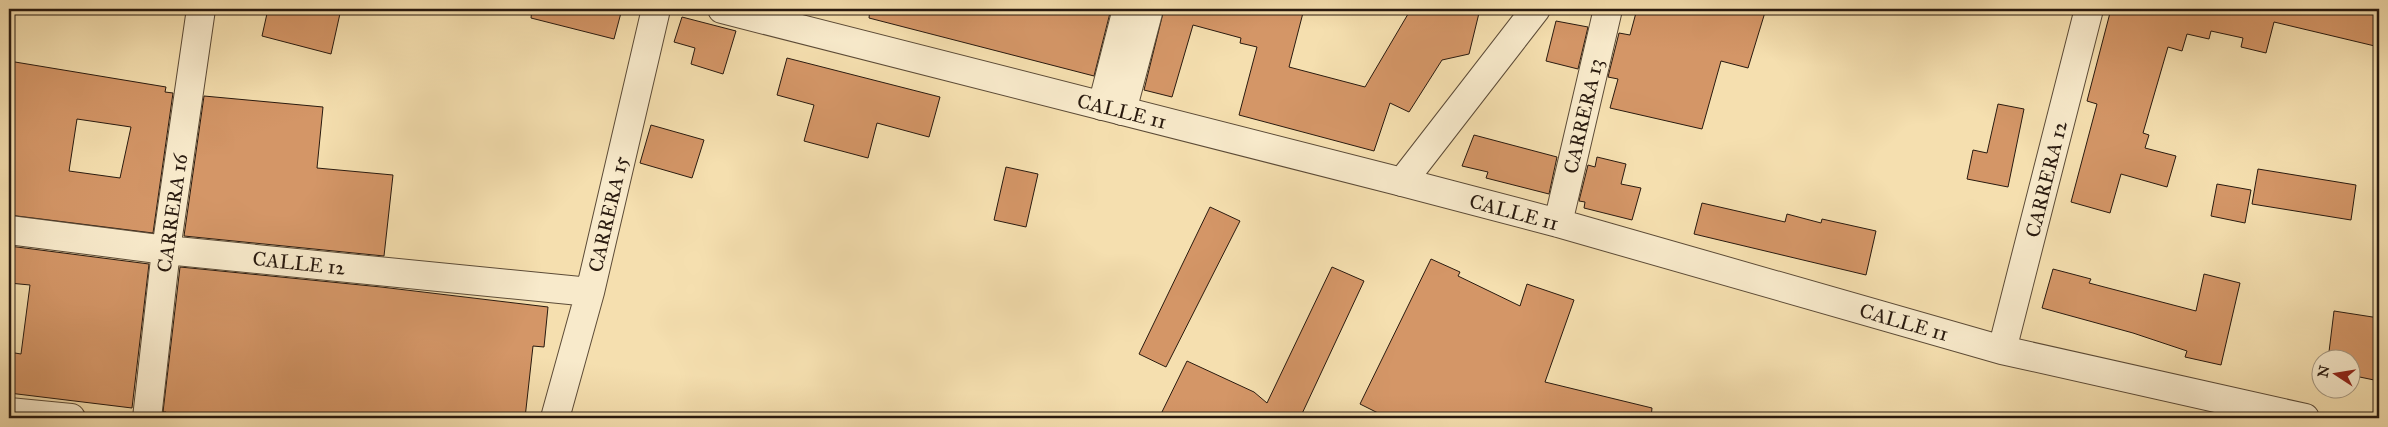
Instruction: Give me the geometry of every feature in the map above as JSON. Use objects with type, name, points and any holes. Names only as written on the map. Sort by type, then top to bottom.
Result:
[{"type":"street","name":"CARRERA 16","points":[[147,418],[166,250],[201,9]]},
{"type":"street","name":"CARRERA 15","points":[[555,418],[590,292],[656,9]]},
{"type":"street","name":"CALLE 11","points":[[722,9],[1558,223],[2002,350],[2306,418]]},
{"type":"street","points":[[1112,108],[1127,9]]},
{"type":"street","points":[[1112,108],[1149,9]]},
{"type":"street","points":[[1402,182],[1536,9]]},
{"type":"street","name":"CARRERA 13","points":[[1558,223],[1608,9]]},
{"type":"street","name":"CARRERA 12","points":[[2002,350],[2090,9]]},
{"type":"street","name":"CALLE 12","points":[[9,230],[166,250],[590,292]]},
{"type":"street","points":[[9,412],[71,418]]},
{"type":"building","points":[[268,9],[341,9],[331,54],[262,36]]},
{"type":"building","points":[[532,9],[622,9],[614,39],[531,18]]},
{"type":"building","points":[[870,9],[1111,9],[1094,76],[869,18]]},
{"type":"building","points":[[1164,9],[1304,9],[1289,67],[1365,87],[1411,9],[1480,9],[1469,54],[1442,60],[1409,112],[1390,103],[1374,151],[1239,115],[1257,47],[1240,43],[1241,38],[1193,25],[1172,97],[1144,90]]},
{"type":"building","points":[[1637,9],[1766,9],[1748,68],[1721,61],[1702,129],[1610,108],[1618,79],[1608,77],[1619,33],[1630,35]]},
{"type":"building","points":[[2111,9],[2379,9],[2379,47],[2274,22],[2266,53],[2241,47],[2243,38],[2211,31],[2209,39],[2187,34],[2182,51],[2168,47],[2143,133],[2149,135],[2145,148],[2176,156],[2167,187],[2121,174],[2110,213],[2071,202],[2097,104],[2087,101]]},
{"type":"building","points":[[682,17],[736,31],[723,74],[691,64],[695,48],[674,42]]},
{"type":"building","points":[[1556,21],[1588,27],[1578,69],[1546,61]]},
{"type":"building","points":[[787,58],[940,97],[929,137],[877,123],[868,158],[804,141],[814,105],[777,95]]},
{"type":"building","points":[[9,61],[166,87],[165,92],[173,93],[153,233],[9,215]],"holes":[[[77,119],[131,127],[120,178],[69,171]]]},
{"type":"building","points":[[204,96],[323,107],[317,168],[393,175],[384,256],[184,236]]},
{"type":"building","points":[[1998,104],[2024,109],[2008,187],[1967,179],[1973,150],[1987,153]]},
{"type":"building","points":[[651,125],[704,140],[692,178],[640,163]]},
{"type":"building","points":[[1474,135],[1557,157],[1549,194],[1486,178],[1488,172],[1462,166]]},
{"type":"building","points":[[1597,157],[1626,164],[1621,184],[1641,188],[1632,220],[1584,208],[1585,202],[1579,201],[1588,165],[1595,167]]},
{"type":"building","points":[[1006,167],[1038,174],[1026,227],[994,220]]},
{"type":"building","points":[[2258,169],[2356,185],[2351,220],[2252,204]]},
{"type":"building","points":[[2217,184],[2251,190],[2245,223],[2211,216]]},
{"type":"building","points":[[1702,203],[1785,222],[1787,214],[1821,223],[1822,219],[1876,231],[1866,275],[1694,234]]},
{"type":"building","points":[[1210,207],[1240,221],[1166,367],[1139,354]]},
{"type":"building","points":[[9,246],[149,264],[132,408],[9,393],[9,352],[21,354],[30,285],[9,283]]},
{"type":"building","points":[[1431,259],[1460,272],[1458,276],[1520,306],[1527,284],[1574,300],[1545,382],[1652,408],[1651,418],[1388,418],[1360,404]]},
{"type":"building","points":[[180,267],[381,287],[548,307],[544,347],[533,346],[525,418],[193,418],[165,415],[166,412],[163,412]]},
{"type":"building","points":[[1332,267],[1364,281],[1300,418],[1159,418],[1187,361],[1254,392],[1267,403]]},
{"type":"building","points":[[2053,269],[2091,279],[2089,283],[2196,311],[2204,274],[2240,283],[2221,365],[2185,357],[2187,351],[2133,333],[2042,308]]},
{"type":"building","points":[[2334,311],[2379,318],[2379,381],[2360,377],[2360,350],[2329,350]]}]
